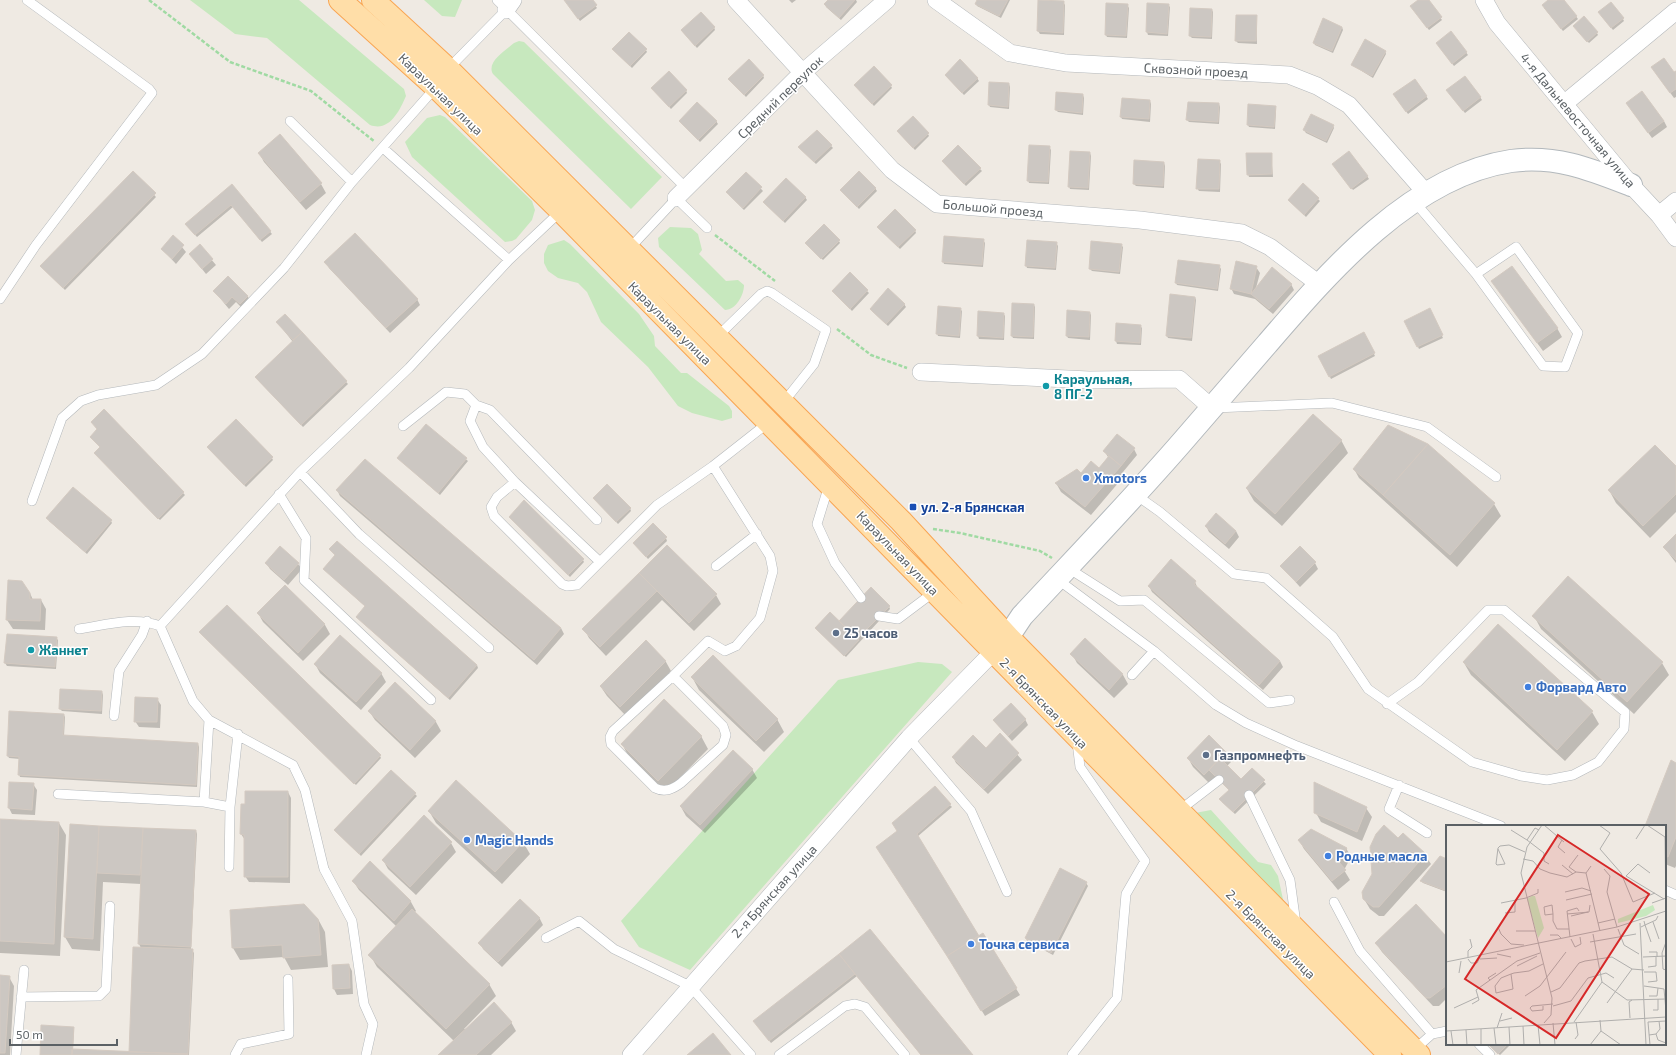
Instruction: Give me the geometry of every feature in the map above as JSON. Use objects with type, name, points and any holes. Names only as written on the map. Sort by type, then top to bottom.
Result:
[{"type":"main road","name":"Караульная улица","points":[[340,0],[436,87],[561,211],[684,338],[770,422],[935,591],[1001,645]]},
{"type":"main road","name":"Караульная улица","points":[[373,0],[448,69],[902,521],[1001,645]]},
{"type":"main road","name":"2-я Брянская улица","points":[[1001,645],[1077,738],[1390,1055]]},
{"type":"main road","name":"2-я Брянская улица","points":[[1001,645],[1180,810],[1416,1052]]},
{"type":"street","name":"Большой проезд","points":[[736,0],[892,170],[937,204],[1140,220],[1242,233],[1270,247],[1318,284]]},
{"type":"street","name":"Средний переулок","points":[[681,193],[802,73],[887,0]]},
{"type":"street","name":"Сквозной проезд","points":[[936,0],[1010,53],[1066,63],[1289,75],[1317,86],[1348,105],[1420,197]]},
{"type":"street","name":"4-я Дальневосточная улица","points":[[1484,0],[1497,23],[1565,103],[1631,185],[1659,215],[1676,238]]},
{"type":"street","points":[[1565,103],[1676,11]]},
{"type":"street","points":[[1001,645],[1022,616],[1136,494],[1318,284],[1362,242],[1420,197],[1472,171],[1510,161],[1549,159],[1581,166],[1631,185]]},
{"type":"street","points":[[1659,215],[1676,201]]},
{"type":"street","points":[[921,372],[1089,380],[1179,379],[1212,408]]},
{"type":"street","name":"2-я Брянская улица","points":[[631,1055],[909,738],[1001,645]]},
{"type":"lane","points":[[0,299],[36,245],[152,93],[27,0]]},
{"type":"lane","points":[[448,69],[506,3],[681,193],[707,228]]},
{"type":"lane","points":[[32,501],[62,418],[82,401],[98,395],[156,385],[202,354],[284,268],[352,182],[436,87]]},
{"type":"lane","points":[[290,121],[352,182]]},
{"type":"lane","points":[[383,148],[509,260]]},
{"type":"lane","points":[[630,249],[681,193]]},
{"type":"lane","points":[[1420,197],[1476,274],[1543,366],[1565,367],[1578,333],[1516,247],[1476,274]]},
{"type":"lane","points":[[160,626],[300,472],[409,368],[509,260],[561,211]]},
{"type":"lane","points":[[717,337],[761,294],[767,291],[826,330],[814,364],[783,403]]},
{"type":"lane","points":[[403,426],[446,392],[465,394],[476,405],[490,410],[597,520]]},
{"type":"lane","points":[[1212,408],[1332,403],[1427,428],[1496,477]]},
{"type":"lane","points":[[476,405],[470,421],[483,447],[515,482],[599,561]]},
{"type":"lane","points":[[515,482],[497,497],[491,508],[494,516],[562,584],[567,586],[577,585],[599,561],[657,505],[713,466],[770,422]]},
{"type":"lane","points":[[673,676],[723,726],[726,735],[723,745],[681,783],[674,788],[662,792],[655,788],[611,744],[610,737],[613,731],[673,676],[708,641],[725,651],[736,646],[760,618],[772,570],[770,556],[713,466]]},
{"type":"lane","points":[[300,472],[359,534],[489,648]]},
{"type":"lane","points":[[829,484],[817,524],[835,563],[860,598]]},
{"type":"lane","points":[[279,494],[306,538],[304,580],[431,700]]},
{"type":"lane","points":[[1136,494],[1160,512],[1234,574],[1266,578],[1332,637],[1368,689],[1387,704],[1472,762],[1521,776],[1547,780],[1573,775],[1598,762],[1624,729],[1625,712],[1504,610],[1488,610],[1418,682],[1387,704]]},
{"type":"lane","points":[[716,566],[757,534]]},
{"type":"lane","points":[[1062,573],[1216,706],[1246,723],[1297,746],[1498,825]]},
{"type":"lane","points":[[1062,573],[1120,601],[1144,600],[1269,703],[1290,700]]},
{"type":"lane","points":[[880,616],[898,619],[935,591]]},
{"type":"lane","points":[[114,716],[119,671],[142,635],[147,621]]},
{"type":"lane","points":[[79,629],[124,622],[147,621],[160,626],[193,701],[210,720],[293,765],[305,790],[324,869],[352,921],[364,1004],[373,1024],[366,1055]]},
{"type":"lane","points":[[1132,675],[1154,651]]},
{"type":"lane","points":[[204,802],[210,720]]},
{"type":"lane","points":[[229,867],[230,807],[238,734]]},
{"type":"lane","points":[[909,738],[971,811],[1007,892]]},
{"type":"lane","points":[[1072,1055],[1117,998],[1126,894],[1145,861],[1080,767],[1077,738]]},
{"type":"lane","points":[[1180,810],[1219,780]]},
{"type":"lane","points":[[1399,786],[1389,809],[1426,833]]},
{"type":"lane","points":[[58,794],[204,802],[230,807]]},
{"type":"lane","points":[[1249,795],[1290,880],[1297,931]]},
{"type":"lane","points":[[1666,890],[1676,895]]},
{"type":"lane","points":[[1334,902],[1360,951],[1432,1034]]},
{"type":"lane","points":[[21,997],[99,996],[106,989],[110,906]]},
{"type":"lane","points":[[546,938],[579,921],[614,949],[690,986],[751,1055]]},
{"type":"lane","points":[[16,1055],[24,970]]},
{"type":"lane","points":[[235,1055],[241,1044],[290,1034],[288,979]]},
{"type":"lane","points":[[780,1055],[844,1006],[855,1004],[865,1007],[905,1055]]},
{"type":"lane","points":[[1416,1052],[1432,1034],[1446,1031]]},
{"type":"lane","points":[[1480,1045],[1490,1055]]},
{"type":"path","points":[[149,0],[230,62],[311,91],[383,148]]},
{"type":"path","points":[[927,528],[960,533],[1040,551],[1062,573]]},
{"type":"green space","points":[[190,0],[299,0],[404,89],[406,96],[397,114],[388,123],[383,126],[370,125],[267,38],[235,34]]},
{"type":"green space","points":[[424,0],[462,0],[455,17],[442,16]]},
{"type":"green space","points":[[519,41],[524,42],[662,177],[631,209],[493,74],[492,65],[494,61],[514,43]]},
{"type":"green space","points":[[440,115],[445,117],[532,201],[535,210],[532,220],[516,239],[505,242],[412,157],[405,142],[427,118]]},
{"type":"green space","points":[[670,227],[691,228],[698,234],[702,250],[699,254],[726,281],[738,280],[744,285],[743,293],[733,308],[725,310],[659,247],[658,238]]},
{"type":"green space","points":[[564,240],[570,244],[639,314],[654,336],[655,346],[681,373],[687,373],[729,406],[732,411],[732,418],[722,421],[692,413],[678,406],[648,367],[601,322],[587,292],[578,283],[558,278],[548,271],[544,263],[544,254],[548,245]]},
{"type":"green space","points":[[918,662],[942,664],[952,672],[690,970],[639,947],[621,921],[838,680]]},
{"type":"green space","points":[[1211,810],[1258,862],[1271,865],[1278,876],[1284,904],[1195,813]]},
{"type":"building","points":[[564,0],[593,0],[597,5],[578,19]]},
{"type":"building","points":[[828,0],[855,0],[839,18],[824,4]]},
{"type":"building","points":[[977,0],[1008,0],[999,16],[975,4]]},
{"type":"building","points":[[1038,0],[1064,1],[1063,33],[1037,31]]},
{"type":"building","points":[[1418,0],[1429,0],[1442,17],[1427,28],[1410,6]]},
{"type":"building","points":[[1548,0],[1564,0],[1577,16],[1561,29],[1542,5]]},
{"type":"building","points":[[1611,2],[1624,18],[1611,28],[1598,12]]},
{"type":"building","points":[[1106,3],[1128,4],[1126,36],[1105,35]]},
{"type":"building","points":[[1147,3],[1169,4],[1167,34],[1146,32]]},
{"type":"building","points":[[1190,8],[1212,9],[1211,37],[1189,36]]},
{"type":"building","points":[[701,12],[715,27],[695,46],[681,30]]},
{"type":"building","points":[[1236,15],[1257,15],[1256,41],[1235,41]]},
{"type":"building","points":[[1584,16],[1598,32],[1587,42],[1573,26]]},
{"type":"building","points":[[1323,18],[1342,27],[1332,51],[1313,43]]},
{"type":"building","points":[[1451,31],[1467,52],[1452,64],[1436,43]]},
{"type":"building","points":[[629,32],[647,49],[630,66],[612,49]]},
{"type":"building","points":[[1365,39],[1386,51],[1372,76],[1351,65]]},
{"type":"building","points":[[1664,58],[1674,72],[1676,71],[1676,89],[1670,93],[1651,67]]},
{"type":"building","points":[[749,59],[764,75],[744,95],[728,79]]},
{"type":"building","points":[[960,59],[978,78],[962,93],[945,75]]},
{"type":"building","points":[[874,66],[892,85],[872,104],[854,85]]},
{"type":"building","points":[[669,71],[687,90],[669,107],[651,88]]},
{"type":"building","points":[[1465,76],[1481,97],[1463,111],[1446,90]]},
{"type":"building","points":[[1415,79],[1427,96],[1406,112],[1393,94]]},
{"type":"building","points":[[989,82],[1009,83],[1008,107],[988,105]]},
{"type":"building","points":[[1642,91],[1664,121],[1648,133],[1626,103]]},
{"type":"building","points":[[1056,92],[1083,94],[1082,113],[1055,110]]},
{"type":"building","points":[[1122,98],[1150,100],[1149,119],[1120,117]]},
{"type":"building","points":[[697,102],[717,121],[698,140],[679,121]]},
{"type":"building","points":[[1188,102],[1219,103],[1218,122],[1186,120]]},
{"type":"building","points":[[1248,104],[1276,106],[1274,127],[1247,125]]},
{"type":"building","points":[[1311,114],[1334,125],[1326,141],[1303,130]]},
{"type":"building","points":[[913,116],[929,133],[913,148],[897,131]]},
{"type":"building","points":[[817,130],[832,145],[814,162],[798,147]]},
{"type":"building","points":[[280,134],[322,183],[300,202],[258,153]]},
{"type":"building","points":[[958,145],[981,168],[964,184],[942,161]]},
{"type":"building","points":[[1029,145],[1050,146],[1048,182],[1027,181]]},
{"type":"building","points":[[1070,151],[1090,152],[1088,188],[1068,187]]},
{"type":"building","points":[[1349,151],[1368,176],[1351,189],[1332,164]]},
{"type":"building","points":[[1246,153],[1272,153],[1272,174],[1247,175]]},
{"type":"building","points":[[1198,159],[1220,160],[1219,189],[1196,189]]},
{"type":"building","points":[[1134,160],[1164,162],[1163,186],[1133,184]]},
{"type":"building","points":[[133,171],[156,193],[63,288],[40,266]]},
{"type":"building","points":[[859,171],[876,188],[857,207],[840,190]]},
{"type":"building","points":[[746,172],[762,187],[743,208],[726,192]]},
{"type":"building","points":[[786,178],[806,197],[783,221],[763,202]]},
{"type":"building","points":[[1303,183],[1319,198],[1304,215],[1288,200]]},
{"type":"building","points":[[232,184],[271,231],[260,240],[231,205],[195,235],[185,224]]},
{"type":"building","points":[[895,209],[916,230],[898,247],[877,227]]},
{"type":"building","points":[[824,224],[840,240],[821,259],[805,243]]},
{"type":"building","points":[[355,233],[418,299],[386,328],[324,262]]},
{"type":"building","points":[[173,235],[184,245],[172,259],[161,249]]},
{"type":"building","points":[[944,236],[984,239],[982,265],[942,262]]},
{"type":"building","points":[[1027,240],[1057,242],[1055,268],[1025,266]]},
{"type":"building","points":[[1091,241],[1122,244],[1119,272],[1089,269]]},
{"type":"building","points":[[200,244],[213,259],[202,269],[189,254]]},
{"type":"building","points":[[1178,260],[1220,265],[1217,289],[1175,283]]},
{"type":"building","points":[[1236,261],[1257,266],[1251,294],[1230,289]]},
{"type":"building","points":[[1512,266],[1558,328],[1537,343],[1491,281]]},
{"type":"building","points":[[1272,267],[1292,284],[1269,309],[1251,294]]},
{"type":"building","points":[[850,272],[868,290],[850,309],[832,291]]},
{"type":"building","points":[[228,276],[248,296],[240,304],[232,297],[226,304],[213,291]]},
{"type":"building","points":[[888,288],[905,304],[886,324],[870,309]]},
{"type":"building","points":[[1170,294],[1195,297],[1191,338],[1166,336]]},
{"type":"building","points":[[1012,303],[1034,304],[1033,337],[1011,336]]},
{"type":"building","points":[[938,306],[961,308],[959,336],[936,334]]},
{"type":"building","points":[[1430,308],[1443,335],[1417,347],[1404,321]]},
{"type":"building","points":[[1067,310],[1090,312],[1089,337],[1066,336]]},
{"type":"building","points":[[978,311],[1004,313],[1003,338],[977,336]]},
{"type":"building","points":[[285,314],[302,332],[293,340],[276,322]]},
{"type":"building","points":[[1116,323],[1141,325],[1140,343],[1115,341]]},
{"type":"building","points":[[302,332],[347,381],[301,425],[255,377]]},
{"type":"building","points":[[1364,332],[1375,353],[1329,377],[1318,356]]},
{"type":"building","points":[[104,409],[184,492],[158,519],[94,453],[100,447],[90,437],[97,429],[91,422]]},
{"type":"building","points":[[1313,414],[1342,440],[1275,514],[1246,488]]},
{"type":"building","points":[[236,419],[273,457],[244,485],[207,447]]},
{"type":"building","points":[[426,424],[467,458],[438,493],[397,458]]},
{"type":"building","points":[[1388,425],[1428,444],[1383,495],[1353,469]]},
{"type":"building","points":[[1117,434],[1135,448],[1121,466],[1103,451]]},
{"type":"building","points":[[1428,444],[1495,503],[1450,555],[1383,495]]},
{"type":"building","points":[[1655,445],[1676,466],[1676,494],[1643,526],[1608,490]]},
{"type":"building","name":"Xmotors","points":[[1109,456],[1121,466],[1085,507],[1055,483],[1077,469],[1081,473],[1091,461],[1099,468]]},
{"type":"building","points":[[365,459],[561,628],[534,660],[336,490]]},
{"type":"building","points":[[607,484],[631,508],[616,522],[593,498]]},
{"type":"building","points":[[73,487],[112,520],[85,552],[46,518]]},
{"type":"building","points":[[524,500],[584,559],[568,575],[509,517]]},
{"type":"building","points":[[1216,513],[1236,531],[1225,544],[1205,526]]},
{"type":"building","points":[[653,523],[667,537],[646,557],[633,543]]},
{"type":"building","points":[[1676,534],[1676,560],[1663,547]]},
{"type":"building","points":[[337,541],[477,665],[448,698],[356,617],[365,606],[323,569],[335,555],[329,549]]},
{"type":"building","points":[[667,545],[717,594],[689,623],[639,573]]},
{"type":"building","points":[[280,546],[299,563],[284,580],[265,563]]},
{"type":"building","points":[[1300,546],[1316,562],[1296,582],[1280,566]]},
{"type":"building","points":[[1171,559],[1196,581],[1194,584],[1280,661],[1259,685],[1148,586]]},
{"type":"building","points":[[639,573],[657,591],[600,647],[582,629]]},
{"type":"building","points":[[1568,576],[1663,662],[1627,702],[1532,616]]},
{"type":"building","points":[[8,580],[22,581],[30,593],[30,599],[41,599],[40,621],[6,620]]},
{"type":"building","points":[[285,585],[325,624],[298,653],[257,613]]},
{"type":"building","points":[[871,587],[890,606],[857,639],[839,621]]},
{"type":"building","points":[[227,605],[381,755],[354,784],[199,632]]},
{"type":"building","name":"25 часов","points":[[830,612],[859,640],[844,656],[815,628]]},
{"type":"building","name":"Форвард Авто","points":[[1498,624],[1593,711],[1557,750],[1463,662]]},
{"type":"building","name":"Жаннет","points":[[7,634],[57,637],[55,667],[4,663]]},
{"type":"building","points":[[340,635],[382,673],[356,702],[314,664]]},
{"type":"building","points":[[1085,638],[1123,674],[1109,690],[1070,654]]},
{"type":"building","points":[[646,640],[666,661],[620,707],[600,686]]},
{"type":"building","points":[[713,655],[778,719],[756,741],[691,677]]},
{"type":"building","points":[[395,682],[436,721],[410,750],[368,711]]},
{"type":"building","points":[[60,689],[102,691],[101,711],[59,709]]},
{"type":"building","points":[[135,697],[158,698],[157,722],[134,722]]},
{"type":"building","points":[[664,699],[702,736],[658,781],[621,744]]},
{"type":"building","points":[[1011,703],[1026,719],[1008,736],[993,720]]},
{"type":"building","points":[[9,711],[64,714],[63,735],[198,743],[196,785],[18,775],[19,757],[7,756]]},
{"type":"building","points":[[1000,733],[1019,753],[984,789],[952,757],[973,735],[986,748]]},
{"type":"building","name":"Газпромнефть","points":[[1209,735],[1226,752],[1204,775],[1187,758]]},
{"type":"building","points":[[733,750],[753,769],[700,825],[680,806]]},
{"type":"building","points":[[1220,758],[1241,779],[1252,768],[1265,780],[1233,812],[1219,799],[1229,790],[1209,770]]},
{"type":"building","points":[[1671,760],[1676,763],[1676,837],[1668,857],[1666,856],[1666,825],[1645,825]]},
{"type":"building","points":[[391,770],[416,793],[359,854],[334,830]]},
{"type":"building","points":[[456,780],[523,842],[495,872],[428,811]]},
{"type":"building","points":[[9,782],[34,783],[32,810],[8,808]]},
{"type":"building","points":[[1314,782],[1367,807],[1357,832],[1314,813]]},
{"type":"building","points":[[935,786],[951,804],[917,834],[979,936],[947,956],[876,847],[897,831],[892,823]]},
{"type":"building","points":[[245,791],[288,791],[288,877],[244,877],[244,835],[240,834],[241,804],[245,804]]},
{"type":"building","points":[[424,815],[452,842],[410,887],[382,860]]},
{"type":"building","points":[[0,819],[59,822],[54,944],[0,941]]},
{"type":"building","points":[[70,824],[99,826],[93,939],[64,937]]},
{"type":"building","points":[[1384,825],[1398,838],[1403,833],[1426,854],[1379,907],[1373,907],[1363,899],[1362,892],[1372,874],[1370,847],[1376,834]]},
{"type":"building","points":[[99,826],[143,828],[140,875],[97,873]]},
{"type":"building","points":[[143,828],[196,830],[191,947],[138,944]]},
{"type":"building","points":[[1311,829],[1347,848],[1338,861],[1346,870],[1332,881],[1298,840]]},
{"type":"building","points":[[1440,856],[1446,859],[1446,891],[1420,881]]},
{"type":"building","points":[[370,861],[411,901],[394,921],[352,881]]},
{"type":"building","points":[[1060,868],[1087,882],[1051,953],[1025,938]]},
{"type":"building","points":[[520,899],[540,918],[498,962],[478,943]]},
{"type":"building","points":[[304,904],[318,919],[321,955],[283,958],[282,945],[232,948],[230,910]]},
{"type":"building","points":[[1416,904],[1446,936],[1446,986],[1430,998],[1426,998],[1375,943]]},
{"type":"building","points":[[412,909],[490,984],[446,1029],[368,955]]},
{"type":"building","points":[[870,929],[973,1055],[921,1055],[839,954]]},
{"type":"building","points":[[983,933],[1017,988],[981,1011],[947,956]]},
{"type":"building","points":[[133,947],[193,949],[188,1054],[129,1052]]},
{"type":"building","points":[[839,954],[855,974],[769,1041],[753,1021]]},
{"type":"building","points":[[349,964],[350,988],[333,989],[332,965]]},
{"type":"building","points":[[0,975],[10,976],[5,1053],[0,1053]]},
{"type":"building","points":[[494,1002],[512,1022],[476,1055],[438,1055]]},
{"type":"building","points":[[41,1025],[74,1027],[72,1055],[40,1055]]},
{"type":"building","points":[[713,1033],[731,1055],[687,1055]]},
{"type":"building","points":[[1489,1045],[1507,1045],[1498,1054]]},
{"type":"building","points":[[72,1049],[188,1054],[188,1055],[72,1055]]},
{"type":"place","name":"Караульная, 8 ПГ-2","points":[[1046,386]]},
{"type":"place","name":"Xmotors","points":[[1086,478]]},
{"type":"place","name":"ул. 2-я Брянская","points":[[913,507]]},
{"type":"place","name":"25 часов","points":[[836,633]]},
{"type":"place","name":"Жаннет","points":[[31,650]]},
{"type":"place","name":"Форвард Авто","points":[[1528,687]]},
{"type":"place","name":"Газпромнефть","points":[[1206,755]]},
{"type":"place","name":"Magic Hands","points":[[467,840]]},
{"type":"place","name":"Родные масла","points":[[1328,856]]},
{"type":"place","name":"Точка сервиса","points":[[971,944]]}]
